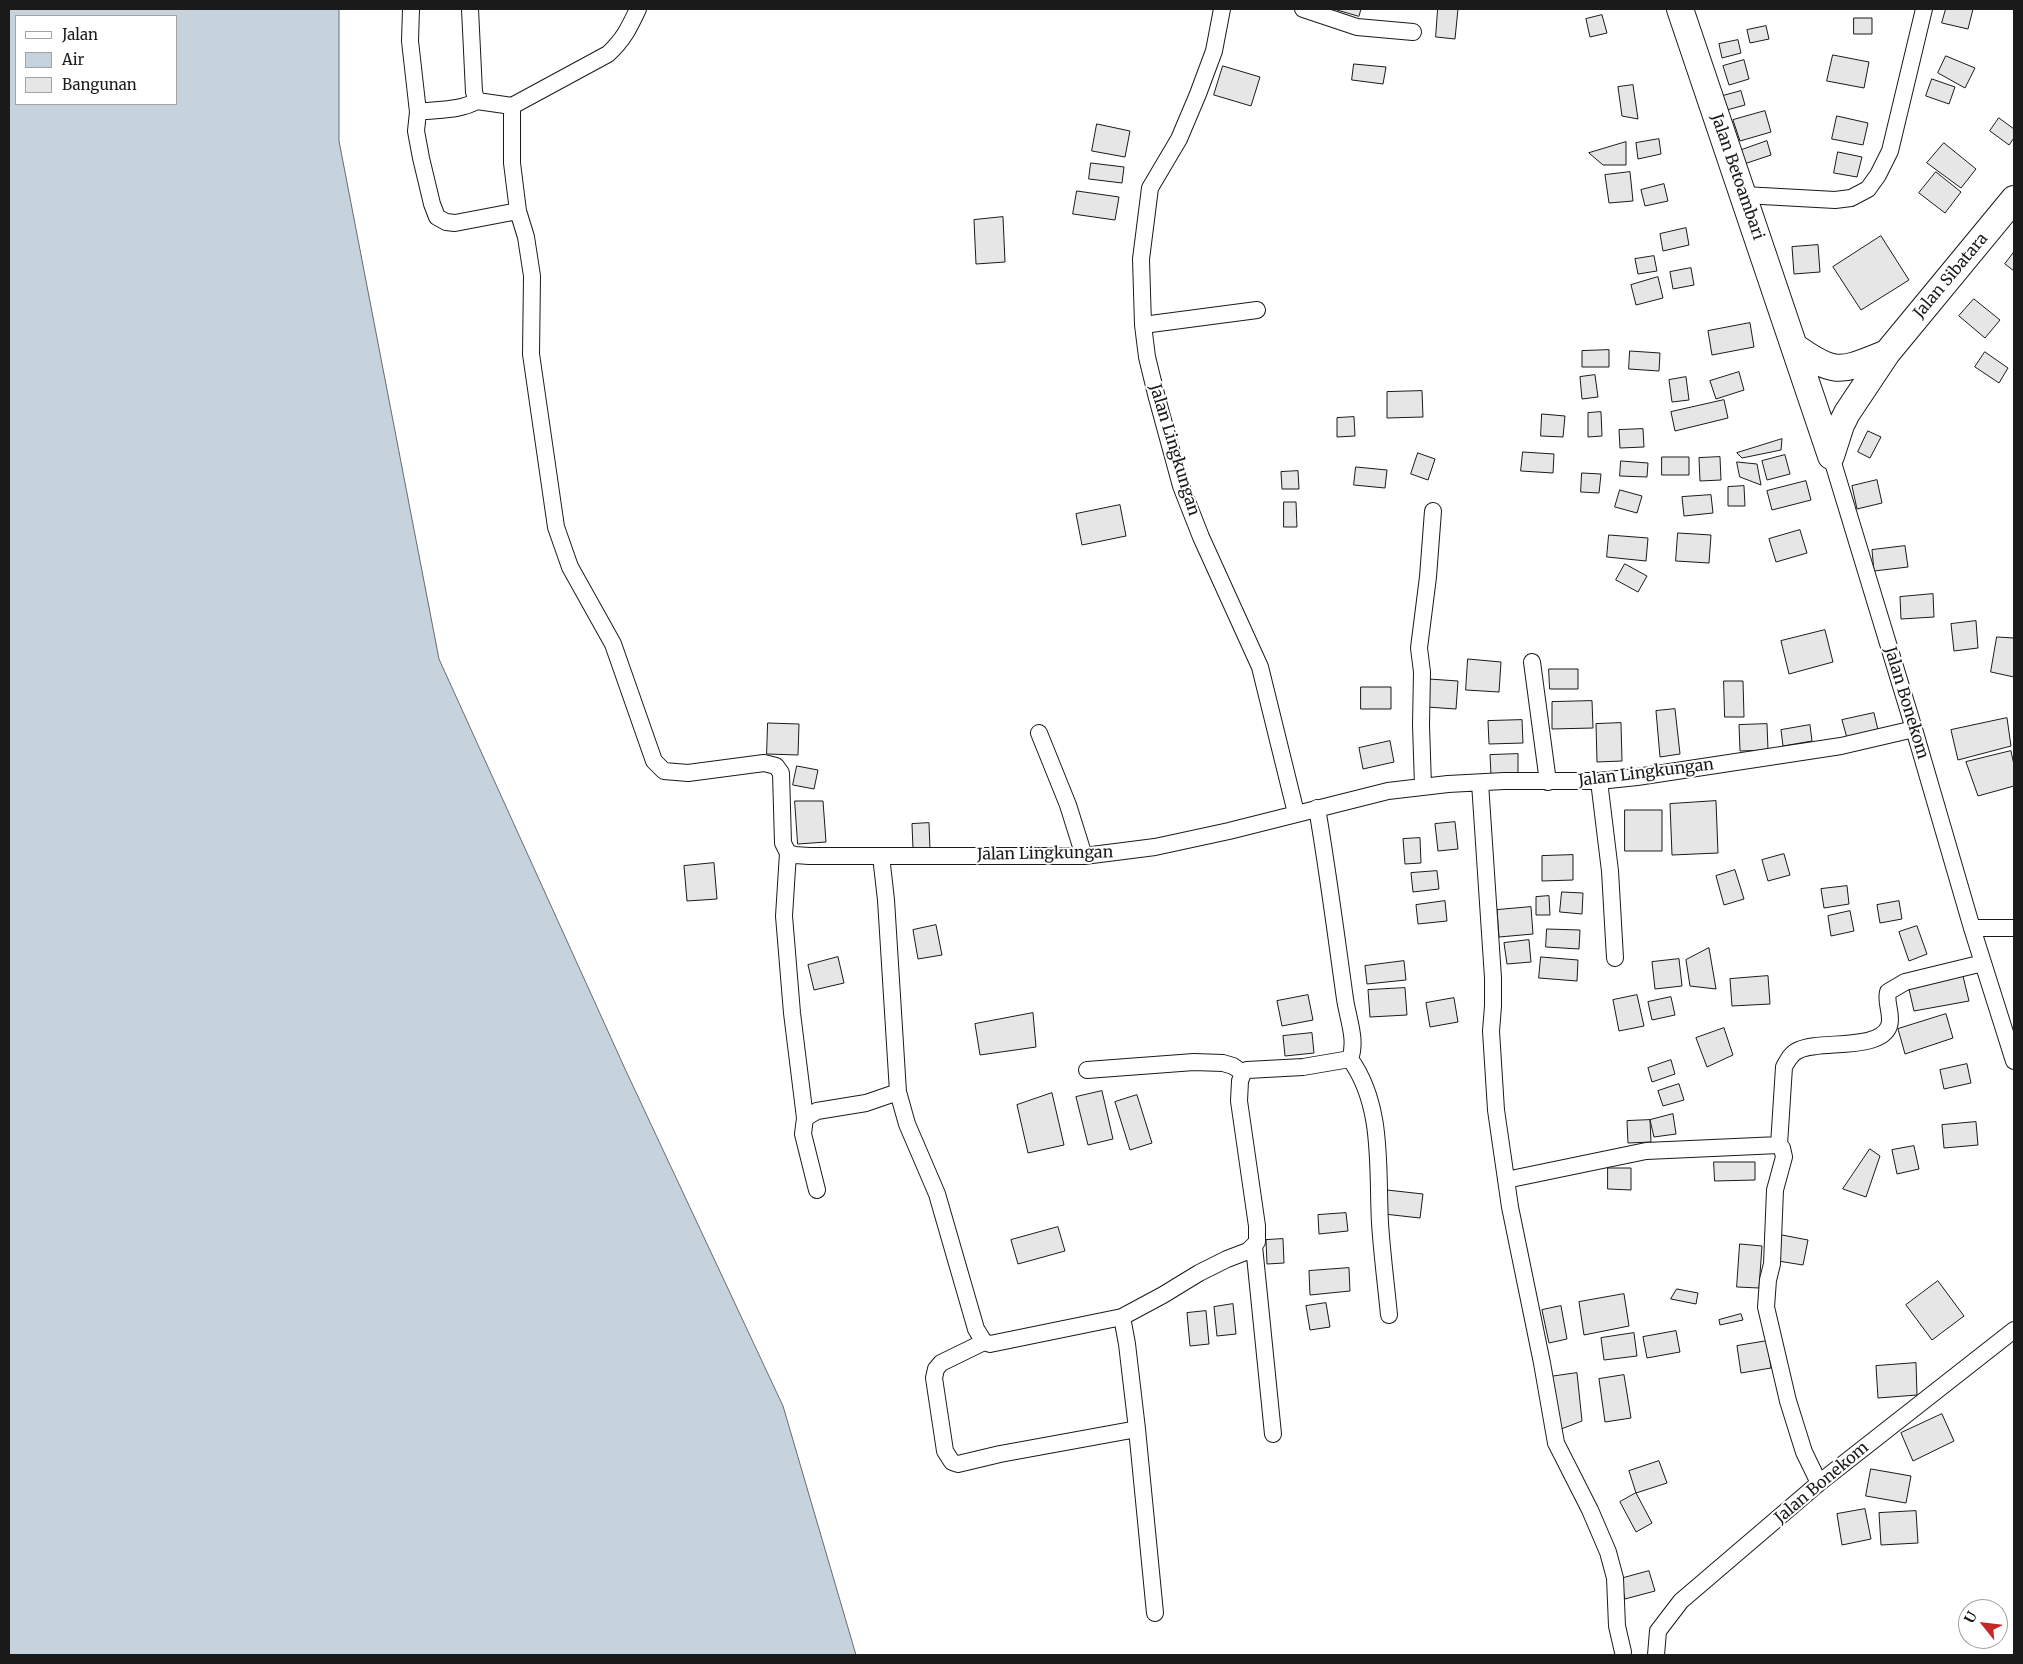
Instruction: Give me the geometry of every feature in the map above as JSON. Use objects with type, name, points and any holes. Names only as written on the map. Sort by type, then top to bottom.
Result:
[{"type":"main road","name":"Jalan Betoambari","points":[[1680,9],[1794,346]]},
{"type":"main road","name":"Jalan Sibatara","points":[[1831,456],[1847,413],[1887,353],[2014,199]]},
{"type":"main road","name":"Jalan Sibatara","points":[[1794,346],[1821,364],[1836,369],[1853,366],[1887,353]]},
{"type":"main road","name":"Jalan Bonekom","points":[[1794,346],[1831,456]]},
{"type":"street","points":[[411,9],[410,41],[418,112],[416,131],[432,204],[437,217],[446,222],[455,223],[518,212]]},
{"type":"street","points":[[470,9],[474,92],[477,101]]},
{"type":"street","points":[[418,112],[461,108],[477,101],[512,106],[608,54],[626,34],[638,9]]},
{"type":"street","name":"Jalan Lingkungan","points":[[1222,9],[1214,51],[1198,94],[1179,139],[1150,188],[1141,259],[1143,325],[1147,357],[1181,486],[1201,537],[1260,667],[1296,813]]},
{"type":"street","points":[[1303,9],[1358,27],[1413,32]]},
{"type":"street","points":[[1744,195],[1835,200],[1851,198],[1868,189],[1878,175],[1890,151],[1924,9]]},
{"type":"street","points":[[512,106],[512,163],[518,212],[526,237],[532,276],[531,354],[556,527],[570,567],[613,644],[654,761],[664,771],[677,773],[764,763],[776,766],[781,773],[783,843],[788,853],[784,916],[792,1013],[805,1118],[802,1134],[817,1190]]},
{"type":"street","points":[[1143,325],[1257,310]]},
{"type":"street","name":"Jalan Bonekom","points":[[1831,456],[1972,928],[2014,1061]]},
{"type":"street","points":[[1423,786],[1422,672],[1419,648],[1428,577],[1433,511]]},
{"type":"street","points":[[1532,662],[1548,782]]},
{"type":"street","name":"Jalan Lingkungan","points":[[788,853],[809,856],[1084,856],[1155,847],[1229,831],[1388,791],[1423,786],[1504,781],[1599,781],[1681,771],[1841,746],[1914,729]]},
{"type":"street","points":[[1039,733],[1068,805],[1084,856]]},
{"type":"street","points":[[1599,781],[1610,871],[1614,958]]},
{"type":"street","points":[[1480,783],[1493,978],[1491,1031],[1496,1110],[1506,1180],[1556,1443],[1590,1510],[1608,1552],[1615,1578],[1617,1626],[1623,1652]]},
{"type":"street","points":[[1317,808],[1353,1043],[1350,1060],[1358,1070],[1369,1096],[1377,1140],[1380,1224],[1389,1315]]},
{"type":"street","points":[[881,856],[886,900],[898,1092],[907,1124],[937,1194],[976,1329],[984,1342],[990,1344],[1122,1317],[1163,1296],[1198,1273],[1248,1251],[1254,1246]]},
{"type":"street","points":[[1972,928],[2014,928]]},
{"type":"street","points":[[1819,1483],[1804,1452],[1788,1401],[1766,1307],[1768,1280],[1772,1264],[1776,1190],[1784,1157],[1782,1148],[1779,1145],[1784,1067],[1790,1056],[1800,1049],[1872,1040],[1884,1034],[1889,1025],[1886,998],[1888,992],[1905,982],[1983,963]]},
{"type":"street","points":[[1273,1434],[1254,1246],[1258,1236],[1239,1100],[1240,1082],[1243,1073],[1247,1070],[1303,1067],[1350,1060]]},
{"type":"street","points":[[1087,1070],[1194,1062],[1223,1063],[1233,1066],[1243,1073]]},
{"type":"street","points":[[805,1118],[817,1111],[866,1103],[898,1092]]},
{"type":"street","points":[[1506,1180],[1646,1151],[1779,1145]]},
{"type":"street","points":[[1122,1317],[1137,1429],[1156,1613]]},
{"type":"street","name":"Jalan Bonekom","points":[[1656,1655],[1658,1631],[1681,1601],[1819,1483],[2014,1330]]},
{"type":"street","points":[[984,1342],[941,1363],[934,1378],[945,1451],[952,1462],[958,1464],[1000,1454],[1137,1429]]},
{"type":"water","points":[[9,9],[339,9],[339,141],[439,659],[626,1071],[783,1406],[856,1655],[9,1655]]},
{"type":"building","points":[[1334,9],[1361,9],[1359,16]]},
{"type":"building","points":[[1438,9],[1458,9],[1455,39],[1436,37]]},
{"type":"building","points":[[1946,9],[1973,9],[1968,29],[1942,23]]},
{"type":"building","points":[[1602,15],[1607,33],[1590,37],[1586,19]]},
{"type":"building","points":[[1854,18],[1872,18],[1872,34],[1854,34]]},
{"type":"building","points":[[1766,26],[1769,39],[1750,43],[1747,30]]},
{"type":"building","points":[[1738,40],[1741,53],[1722,58],[1719,44]]},
{"type":"building","points":[[1833,55],[1869,62],[1864,88],[1827,81]]},
{"type":"building","points":[[1946,56],[1975,68],[1965,88],[1938,73]]},
{"type":"building","points":[[1744,60],[1749,79],[1729,85],[1723,66]]},
{"type":"building","points":[[1354,64],[1386,67],[1383,84],[1352,80]]},
{"type":"building","points":[[1223,66],[1260,77],[1251,106],[1214,95]]},
{"type":"building","points":[[1932,79],[1955,87],[1949,104],[1926,96]]},
{"type":"building","points":[[1633,85],[1638,119],[1622,116],[1618,87]]},
{"type":"building","points":[[1741,91],[1745,105],[1723,111],[1719,97]]},
{"type":"building","points":[[1765,111],[1771,132],[1740,141],[1733,120]]},
{"type":"building","points":[[1837,116],[1868,123],[1863,145],[1832,139]]},
{"type":"building","points":[[1999,118],[2014,129],[2014,138],[2009,145],[1990,131]]},
{"type":"building","points":[[1097,124],[1130,131],[1125,157],[1092,151]]},
{"type":"building","points":[[1659,139],[1661,154],[1638,159],[1636,143]]},
{"type":"building","points":[[1767,141],[1771,155],[1741,165],[1736,152]]},
{"type":"building","points":[[1626,142],[1626,165],[1603,165],[1589,153]]},
{"type":"building","points":[[1944,143],[1976,169],[1961,188],[1927,163]]},
{"type":"building","points":[[1838,152],[1862,157],[1857,177],[1834,173]]},
{"type":"building","points":[[1091,163],[1124,167],[1122,183],[1089,179]]},
{"type":"building","points":[[1630,172],[1633,201],[1609,203],[1605,175]]},
{"type":"building","points":[[1936,172],[1961,192],[1945,213],[1919,193]]},
{"type":"building","points":[[1664,184],[1668,201],[1645,206],[1641,190]]},
{"type":"building","points":[[1077,191],[1119,197],[1115,220],[1073,214]]},
{"type":"building","points":[[1003,217],[1005,262],[976,264],[974,220]]},
{"type":"building","points":[[1686,228],[1689,245],[1663,251],[1660,234]]},
{"type":"building","points":[[1881,236],[1909,280],[1861,310],[1833,267]]},
{"type":"building","points":[[1818,245],[1820,272],[1794,274],[1792,247]]},
{"type":"building","points":[[2014,252],[2014,271],[2005,264]]},
{"type":"building","points":[[1654,256],[1657,271],[1638,274],[1635,259]]},
{"type":"building","points":[[1691,268],[1694,285],[1673,289],[1670,272]]},
{"type":"building","points":[[1658,277],[1663,298],[1636,305],[1631,285]]},
{"type":"building","points":[[1974,299],[2000,320],[1985,338],[1959,316]]},
{"type":"building","points":[[1750,323],[1754,347],[1712,355],[1708,331]]},
{"type":"building","points":[[1609,350],[1609,367],[1582,367],[1582,351]]},
{"type":"building","points":[[1630,351],[1660,353],[1659,371],[1629,369]]},
{"type":"building","points":[[1985,352],[2008,368],[1999,383],[1975,367]]},
{"type":"building","points":[[1739,372],[1744,390],[1716,399],[1710,381]]},
{"type":"building","points":[[1595,375],[1598,397],[1582,399],[1580,377]]},
{"type":"building","points":[[1686,377],[1689,400],[1672,402],[1669,380]]},
{"type":"building","points":[[1422,391],[1423,417],[1387,418],[1387,392]]},
{"type":"building","points":[[1724,400],[1728,418],[1675,431],[1671,412]]},
{"type":"building","points":[[1601,412],[1602,436],[1588,437],[1588,413]]},
{"type":"building","points":[[1542,414],[1565,416],[1563,437],[1541,436]]},
{"type":"building","points":[[1354,417],[1355,436],[1337,437],[1337,418]]},
{"type":"building","points":[[1643,429],[1644,447],[1620,448],[1619,430]]},
{"type":"building","points":[[1868,431],[1881,437],[1870,458],[1858,452]]},
{"type":"building","points":[[1782,439],[1781,450],[1742,458],[1737,453]]},
{"type":"building","points":[[1523,452],[1554,454],[1553,473],[1521,471]]},
{"type":"building","points":[[1418,453],[1435,459],[1428,480],[1411,474]]},
{"type":"building","points":[[1785,455],[1790,474],[1767,480],[1762,461]]},
{"type":"building","points":[[1662,457],[1689,457],[1689,475],[1662,475]]},
{"type":"building","points":[[1720,457],[1721,480],[1700,481],[1699,458]]},
{"type":"building","points":[[1621,461],[1648,463],[1647,477],[1620,476]]},
{"type":"building","points":[[1737,462],[1757,464],[1761,485],[1740,477]]},
{"type":"building","points":[[1356,467],[1387,470],[1385,488],[1354,485]]},
{"type":"building","points":[[1298,471],[1299,489],[1282,489],[1281,472]]},
{"type":"building","points":[[1582,473],[1601,474],[1599,493],[1581,492]]},
{"type":"building","points":[[1877,480],[1882,503],[1857,509],[1852,486]]},
{"type":"building","points":[[1806,481],[1811,500],[1772,510],[1767,491]]},
{"type":"building","points":[[1744,486],[1745,506],[1728,506],[1728,487]]},
{"type":"building","points":[[1620,490],[1642,496],[1637,513],[1615,507]]},
{"type":"building","points":[[1711,495],[1713,513],[1684,516],[1682,497]]},
{"type":"building","points":[[1284,502],[1296,502],[1297,527],[1284,527]]},
{"type":"building","points":[[1120,505],[1126,536],[1082,545],[1076,514]]},
{"type":"building","points":[[1800,530],[1807,553],[1776,562],[1769,539]]},
{"type":"building","points":[[1678,533],[1711,535],[1709,563],[1676,561]]},
{"type":"building","points":[[1609,535],[1648,538],[1646,561],[1607,557]]},
{"type":"building","points":[[1905,546],[1908,567],[1874,571],[1872,550]]},
{"type":"building","points":[[1625,564],[1647,576],[1638,592],[1616,580]]},
{"type":"building","points":[[1933,594],[1934,617],[1901,619],[1900,597]]},
{"type":"building","points":[[1976,621],[1978,648],[1954,651],[1951,624]]},
{"type":"building","points":[[1825,630],[1833,662],[1789,674],[1781,641]]},
{"type":"building","points":[[1997,637],[2014,638],[2014,677],[1991,672]]},
{"type":"building","points":[[1468,659],[1501,662],[1499,692],[1466,690]]},
{"type":"building","points":[[1549,669],[1578,669],[1578,689],[1550,689]]},
{"type":"building","points":[[1429,679],[1458,681],[1456,709],[1427,707]]},
{"type":"building","points":[[1724,681],[1743,681],[1744,717],[1725,717]]},
{"type":"building","points":[[1361,687],[1391,687],[1391,709],[1361,709]]},
{"type":"building","points":[[1592,701],[1593,728],[1552,729],[1552,702]]},
{"type":"building","points":[[1675,709],[1680,754],[1660,757],[1656,711]]},
{"type":"building","points":[[1874,713],[1878,730],[1847,738],[1842,720]]},
{"type":"building","points":[[2007,718],[2011,746],[1958,760],[1951,730]]},
{"type":"building","points":[[1522,720],[1523,743],[1489,744],[1488,721]]},
{"type":"building","points":[[768,723],[799,724],[798,755],[767,754]]},
{"type":"building","points":[[1621,723],[1622,761],[1597,762],[1596,724]]},
{"type":"building","points":[[1767,724],[1768,750],[1740,751],[1739,725]]},
{"type":"building","points":[[1810,725],[1812,741],[1783,746],[1781,730]]},
{"type":"building","points":[[1390,741],[1394,762],[1363,769],[1359,748]]},
{"type":"building","points":[[2011,751],[2014,765],[2014,786],[1978,796],[1966,762]]},
{"type":"building","points":[[1518,754],[1518,775],[1491,775],[1490,755]]},
{"type":"building","points":[[797,766],[818,770],[814,789],[793,785]]},
{"type":"building","points":[[795,801],[823,801],[826,842],[798,844]]},
{"type":"building","points":[[1716,801],[1718,853],[1672,855],[1670,804]]},
{"type":"building","points":[[1625,810],[1662,810],[1662,851],[1625,851]]},
{"type":"building","points":[[1455,822],[1458,849],[1438,851],[1435,824]]},
{"type":"building","points":[[929,823],[930,849],[913,849],[912,824]]},
{"type":"building","points":[[1420,838],[1421,863],[1405,864],[1403,839]]},
{"type":"building","points":[[1784,854],[1790,875],[1768,881],[1762,860]]},
{"type":"building","points":[[1573,855],[1573,880],[1542,881],[1542,856]]},
{"type":"building","points":[[714,863],[717,899],[687,901],[684,866]]},
{"type":"building","points":[[1735,870],[1744,899],[1724,905],[1716,876]]},
{"type":"building","points":[[1437,871],[1439,889],[1413,892],[1411,873]]},
{"type":"building","points":[[1847,886],[1849,904],[1824,908],[1821,889]]},
{"type":"building","points":[[1562,892],[1583,893],[1582,914],[1560,912]]},
{"type":"building","points":[[1549,896],[1550,915],[1536,915],[1536,897]]},
{"type":"building","points":[[1445,901],[1447,921],[1418,924],[1416,905]]},
{"type":"building","points":[[1899,901],[1902,919],[1880,923],[1877,905]]},
{"type":"building","points":[[1531,907],[1533,934],[1499,937],[1497,910]]},
{"type":"building","points":[[1850,911],[1854,931],[1831,936],[1828,916]]},
{"type":"building","points":[[936,925],[942,955],[918,959],[913,930]]},
{"type":"building","points":[[1917,926],[1927,954],[1909,961],[1899,932]]},
{"type":"building","points":[[1547,929],[1580,930],[1579,949],[1546,947]]},
{"type":"building","points":[[1529,940],[1531,962],[1507,964],[1504,943]]},
{"type":"building","points":[[1709,948],[1716,989],[1690,986],[1686,960]]},
{"type":"building","points":[[838,957],[844,983],[814,990],[808,965]]},
{"type":"building","points":[[1541,957],[1578,960],[1577,981],[1539,978]]},
{"type":"building","points":[[1679,959],[1682,986],[1655,989],[1652,962]]},
{"type":"building","points":[[1404,961],[1406,980],[1367,984],[1365,966]]},
{"type":"building","points":[[1962,972],[1969,1001],[1914,1011],[1908,985]]},
{"type":"building","points":[[1768,976],[1770,1004],[1732,1006],[1730,979]]},
{"type":"building","points":[[1405,988],[1407,1015],[1370,1017],[1368,990]]},
{"type":"building","points":[[1308,995],[1313,1020],[1282,1026],[1277,1001]]},
{"type":"building","points":[[1637,995],[1644,1026],[1619,1031],[1613,1000]]},
{"type":"building","points":[[1671,997],[1675,1015],[1652,1020],[1648,1002]]},
{"type":"building","points":[[1454,998],[1458,1022],[1430,1027],[1426,1003]]},
{"type":"building","points":[[1033,1013],[1036,1047],[980,1055],[975,1024]]},
{"type":"building","points":[[1946,1014],[1953,1038],[1905,1054],[1898,1029]]},
{"type":"building","points":[[1724,1028],[1733,1055],[1707,1067],[1696,1038]]},
{"type":"building","points":[[1312,1033],[1314,1053],[1285,1056],[1283,1036]]},
{"type":"building","points":[[1671,1060],[1675,1074],[1652,1082],[1648,1068]]},
{"type":"building","points":[[1967,1064],[1971,1083],[1944,1089],[1940,1070]]},
{"type":"building","points":[[1679,1084],[1684,1100],[1663,1106],[1658,1091]]},
{"type":"building","points":[[1102,1091],[1113,1139],[1088,1145],[1076,1097]]},
{"type":"building","points":[[1052,1093],[1064,1145],[1028,1153],[1017,1105]]},
{"type":"building","points":[[1137,1095],[1152,1143],[1130,1150],[1115,1102]]},
{"type":"building","points":[[1673,1114],[1676,1134],[1654,1137],[1650,1120]]},
{"type":"building","points":[[1650,1120],[1651,1142],[1628,1143],[1627,1121]]},
{"type":"building","points":[[1976,1122],[1978,1145],[1944,1148],[1942,1125]]},
{"type":"building","points":[[1914,1146],[1919,1169],[1897,1174],[1892,1150]]},
{"type":"building","points":[[1870,1149],[1880,1156],[1866,1197],[1843,1189]]},
{"type":"building","points":[[1714,1162],[1755,1162],[1755,1180],[1715,1181]]},
{"type":"building","points":[[1608,1168],[1631,1168],[1631,1190],[1608,1189]]},
{"type":"building","points":[[1387,1190],[1423,1194],[1420,1218],[1384,1214]]},
{"type":"building","points":[[1346,1213],[1348,1231],[1319,1234],[1318,1215]]},
{"type":"building","points":[[1058,1227],[1065,1251],[1018,1264],[1011,1240]]},
{"type":"building","points":[[1782,1235],[1808,1240],[1803,1265],[1778,1261]]},
{"type":"building","points":[[1283,1239],[1284,1263],[1267,1264],[1266,1240]]},
{"type":"building","points":[[1740,1244],[1762,1246],[1759,1288],[1737,1287]]},
{"type":"building","points":[[1349,1268],[1350,1291],[1310,1295],[1309,1271]]},
{"type":"building","points":[[1938,1281],[1964,1316],[1932,1340],[1906,1305]]},
{"type":"building","points":[[1677,1289],[1698,1293],[1696,1304],[1671,1299]]},
{"type":"building","points":[[1624,1294],[1629,1326],[1584,1335],[1579,1302]]},
{"type":"building","points":[[1326,1303],[1330,1327],[1310,1330],[1306,1306]]},
{"type":"building","points":[[1233,1304],[1236,1334],[1217,1336],[1214,1307]]},
{"type":"building","points":[[1561,1306],[1567,1339],[1549,1343],[1542,1310]]},
{"type":"building","points":[[1206,1311],[1209,1344],[1190,1346],[1187,1313]]},
{"type":"building","points":[[1741,1314],[1743,1320],[1720,1325],[1719,1320]]},
{"type":"building","points":[[1676,1331],[1680,1352],[1647,1358],[1643,1337]]},
{"type":"building","points":[[1634,1333],[1637,1356],[1604,1360],[1601,1338]]},
{"type":"building","points":[[1767,1341],[1771,1368],[1741,1373],[1737,1346]]},
{"type":"building","points":[[1916,1363],[1917,1395],[1878,1398],[1876,1366]]},
{"type":"building","points":[[1577,1373],[1582,1421],[1556,1431],[1549,1377]]},
{"type":"building","points":[[1624,1375],[1631,1418],[1605,1422],[1599,1379]]},
{"type":"building","points":[[1942,1414],[1954,1441],[1913,1461],[1901,1433]]},
{"type":"building","points":[[1659,1461],[1667,1483],[1636,1493],[1629,1471]]},
{"type":"building","points":[[1871,1469],[1911,1476],[1906,1503],[1866,1496]]},
{"type":"building","points":[[1636,1493],[1652,1523],[1636,1532],[1620,1502]]},
{"type":"building","points":[[1865,1509],[1871,1539],[1842,1545],[1837,1514]]},
{"type":"building","points":[[1916,1511],[1918,1543],[1881,1545],[1879,1513]]},
{"type":"building","points":[[1649,1571],[1655,1591],[1625,1599],[1620,1579]]}]
